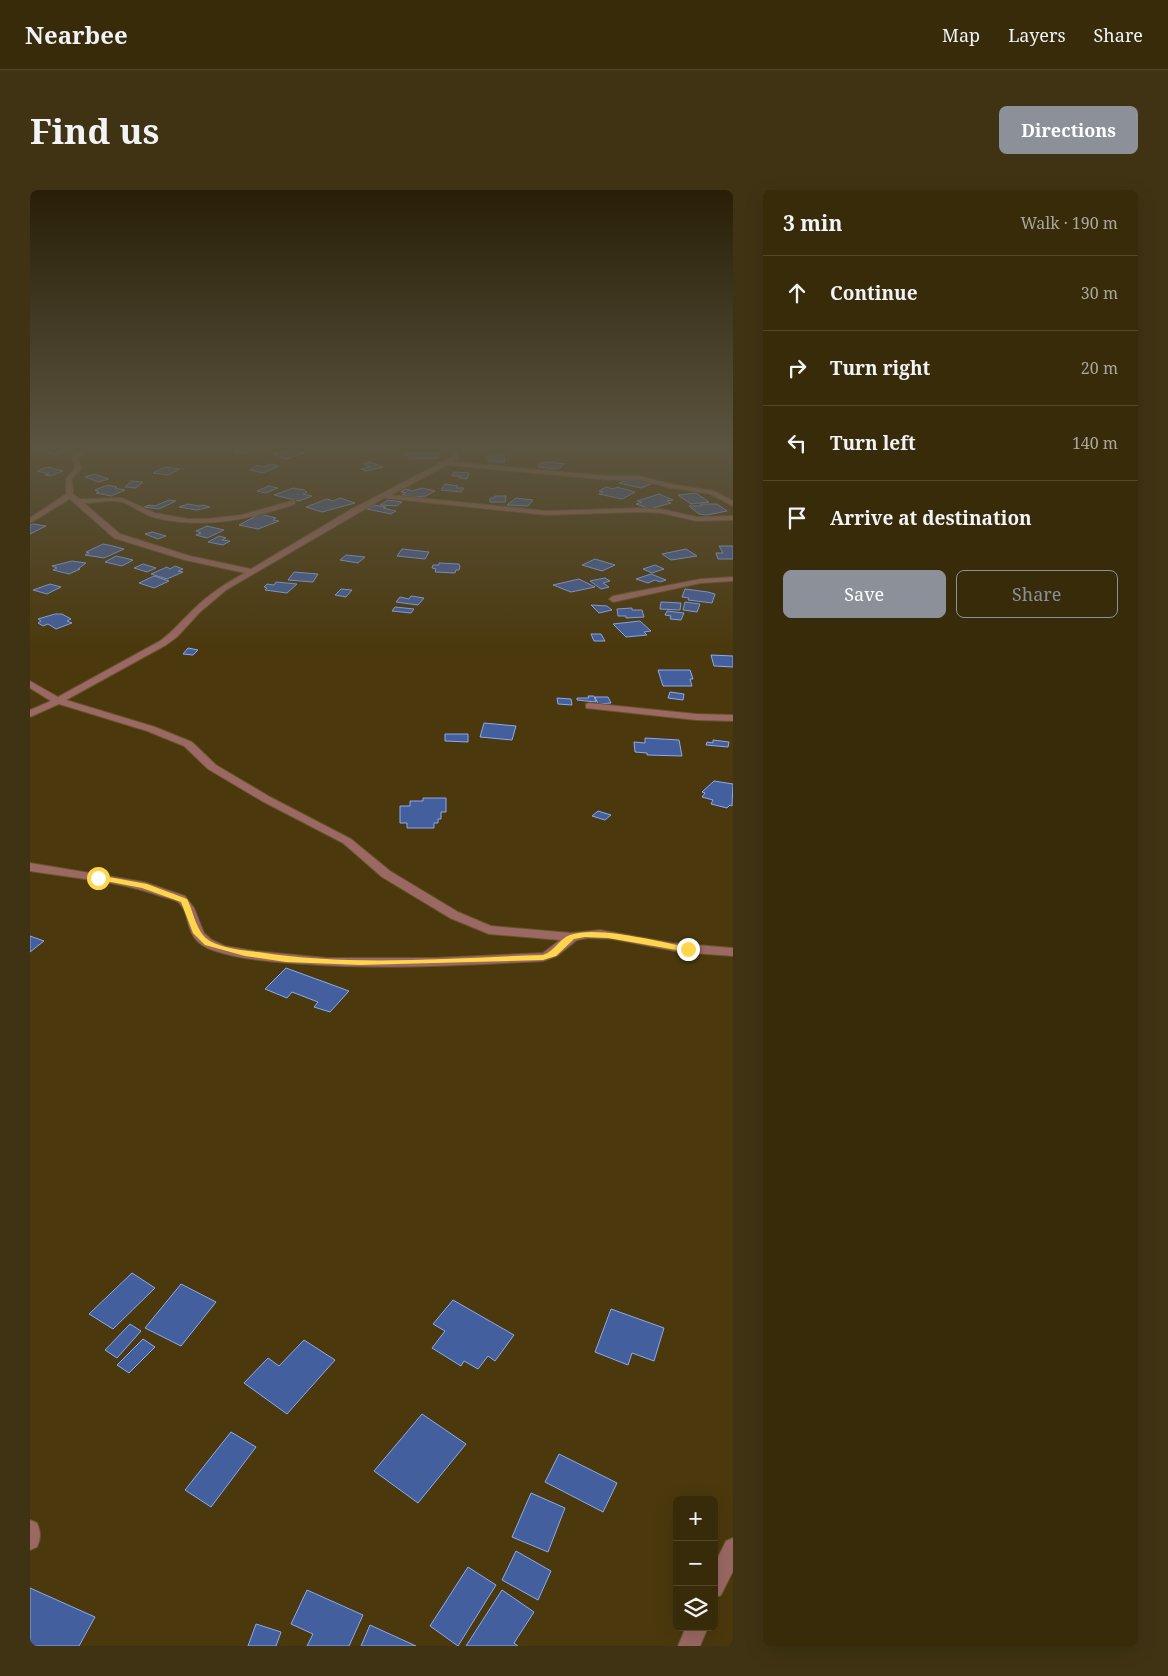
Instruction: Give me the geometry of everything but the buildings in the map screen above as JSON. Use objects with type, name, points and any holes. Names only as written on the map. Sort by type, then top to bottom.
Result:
[{"type":"street","points":[[30,521],[44,513]]},
{"type":"street","points":[[90,513],[117,536],[188,558],[252,572]]},
{"type":"street","points":[[149,513],[155,516],[197,521],[257,513]]},
{"type":"street","points":[[30,714],[58,701],[163,643],[174,635],[223,588],[355,513]]},
{"type":"street","points":[[546,513],[587,513]]},
{"type":"street","points":[[670,513],[697,519],[733,518]]},
{"type":"street","points":[[613,599],[695,582],[733,579]]},
{"type":"street","points":[[30,684],[58,701],[150,729],[188,744],[212,767],[266,800],[321,826],[347,841],[386,874],[454,915],[489,930],[571,937],[585,934],[608,936],[671,947],[733,952]]},
{"type":"street","points":[[590,706],[704,718],[733,718]]},
{"type":"street","points":[[30,867],[144,886],[181,899],[186,903],[197,933],[208,944],[245,953],[286,959],[360,963],[543,958],[554,954],[571,937]]},
{"type":"street","points":[[30,1530],[30,1540]]},
{"type":"street","points":[[715,1586],[733,1548]]},
{"type":"street","points":[[689,1646],[695,1631]]},
{"type":"route","points":[[98,878],[144,886],[184,900],[197,933],[208,944],[245,953],[286,959],[360,963],[543,958],[554,954],[571,937],[585,934],[688,949]]}]
